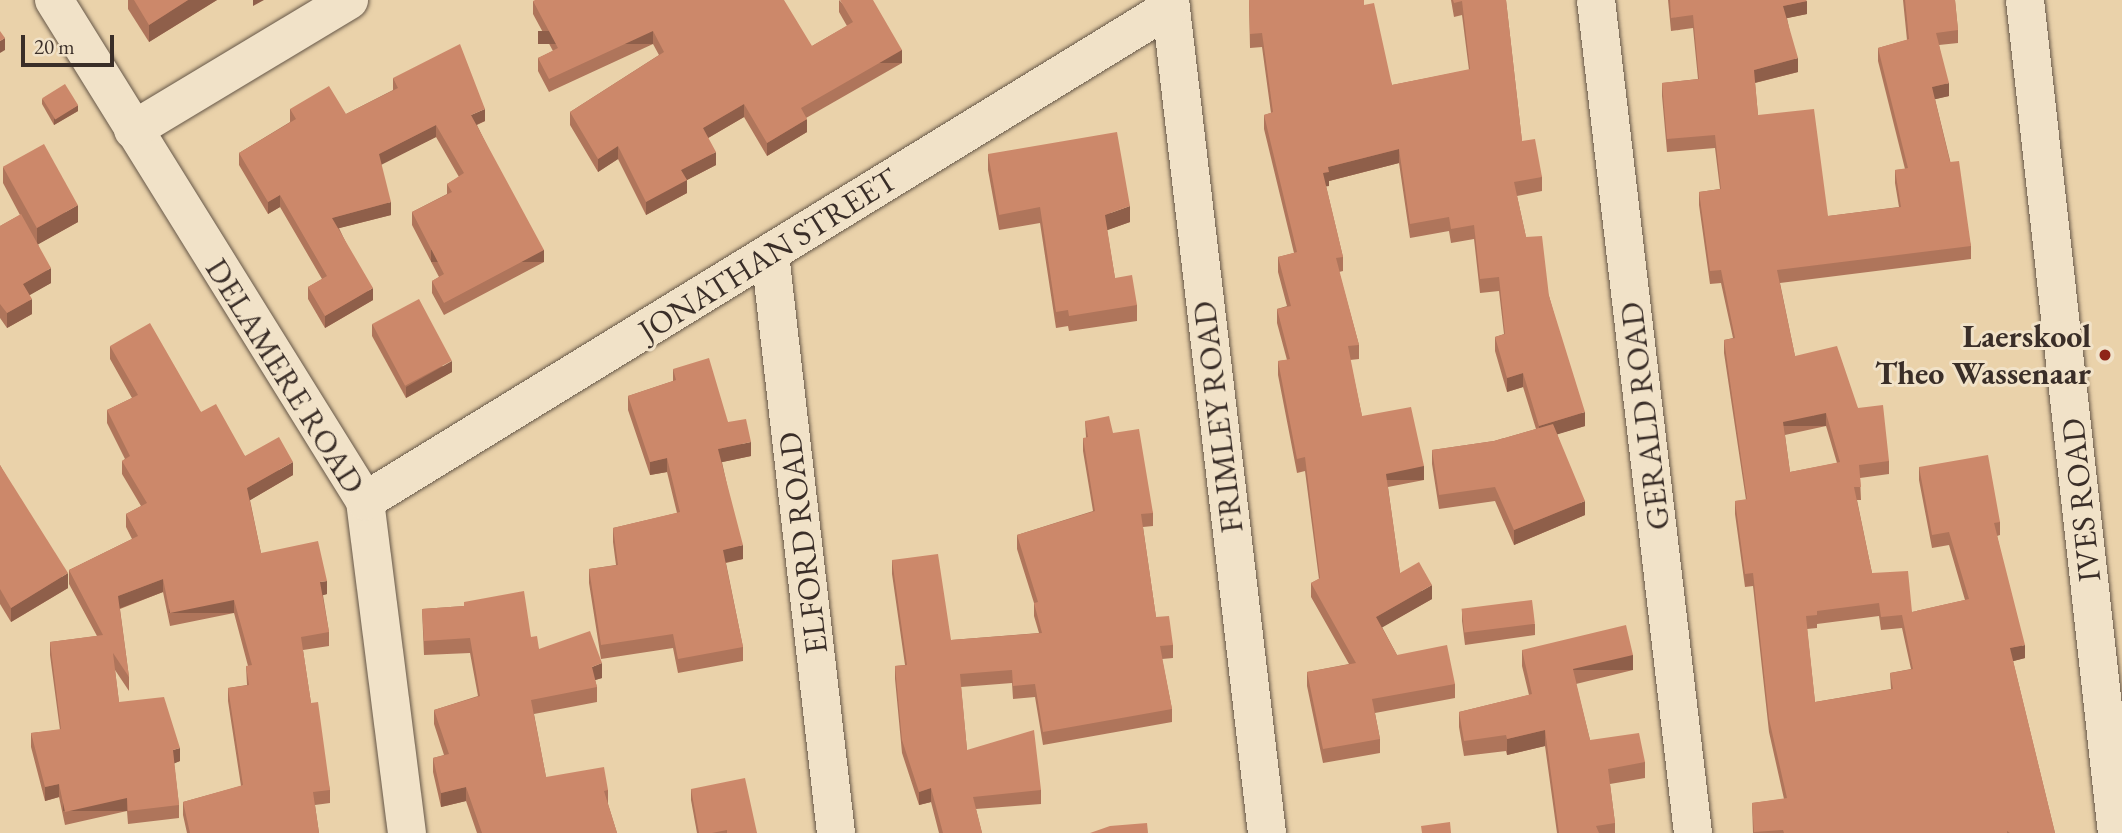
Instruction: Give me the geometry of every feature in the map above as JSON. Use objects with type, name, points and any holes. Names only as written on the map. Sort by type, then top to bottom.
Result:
[{"type":"street","name":"DELAMERE ROAD","points":[[54,0],[365,501],[407,833]]},
{"type":"street","points":[[133,130],[349,0]]},
{"type":"street","name":"GERALD ROAD","points":[[1596,0],[1693,833]]},
{"type":"street","name":"IVES ROAD","points":[[2025,0],[2117,833]]},
{"type":"street","name":"JONATHAN STREET","points":[[365,501],[1170,4]]},
{"type":"street","name":"FRIMLEY ROAD","points":[[1170,4],[1267,833]]},
{"type":"street","name":"ELFORD ROAD","points":[[769,254],[836,833]]},
{"type":"building","points":[[134,0],[188,0],[149,25]]},
{"type":"building","points":[[784,0],[812,46],[853,22],[840,0],[873,0],[902,50],[801,108],[807,119],[767,143],[744,104],[703,128],[716,152],[681,170],[687,180],[646,202],[618,146],[598,159],[570,112],[664,52],[653,31],[549,79],[538,58],[558,48],[533,1]]},
{"type":"building","points":[[1249,0],[1364,0],[1364,5],[1374,3],[1392,85],[1470,69],[1462,1],[1454,3],[1453,0],[1506,0],[1522,141],[1535,139],[1542,177],[1514,182],[1526,237],[1542,236],[1549,296],[1585,412],[1539,426],[1523,373],[1507,378],[1495,337],[1505,334],[1499,277],[1480,279],[1474,225],[1451,229],[1449,217],[1410,224],[1399,149],[1328,167],[1329,172],[1323,173],[1343,257],[1336,258],[1359,345],[1348,346],[1362,416],[1411,407],[1424,466],[1386,474],[1400,573],[1419,562],[1432,585],[1376,617],[1397,655],[1447,645],[1455,684],[1372,699],[1380,739],[1323,749],[1307,672],[1356,663],[1311,583],[1320,578],[1305,457],[1297,459],[1278,361],[1290,359],[1277,309],[1291,306],[1278,257],[1297,252],[1264,115],[1273,112],[1262,33],[1250,34]]},
{"type":"building","points":[[1670,0],[1807,1],[1783,6],[1798,58],[1754,70],[1758,115],[1814,109],[1828,216],[1901,207],[1895,170],[1908,168],[1878,48],[1909,39],[1905,0],[1955,0],[1958,30],[1936,33],[1949,83],[1932,87],[1950,162],[1959,161],[1971,246],[1777,270],[1795,356],[1837,346],[1858,408],[1883,405],[1889,461],[1859,465],[1861,487],[1854,487],[1872,573],[1908,571],[1912,612],[1969,599],[1949,532],[1932,535],[1919,467],[1988,455],[2000,522],[1994,523],[2025,645],[2010,648],[2055,833],[1754,832],[1752,803],[1787,798],[1769,719],[1753,573],[1745,574],[1735,501],[1747,499],[1724,340],[1735,338],[1721,270],[1710,271],[1699,192],[1721,189],[1715,135],[1667,139],[1662,83],[1699,79],[1693,15],[1671,18]],"holes":[[[1826,413],[1840,462],[1790,472],[1783,422]],[[1879,603],[1881,617],[1902,615],[1913,669],[1890,673],[1893,689],[1815,702],[1806,616],[1817,615],[1817,611]]]},
{"type":"building","points":[[460,44],[485,109],[471,115],[544,250],[444,303],[432,281],[444,274],[412,212],[452,192],[447,184],[464,173],[436,125],[379,154],[391,202],[332,218],[373,288],[325,316],[308,287],[327,276],[280,195],[268,202],[239,153],[296,119],[290,109],[329,86],[346,114],[398,88],[393,78]]},
{"type":"building","points":[[65,84],[78,105],[55,120],[42,98]]},
{"type":"building","points":[[1117,132],[1130,206],[1105,215],[1115,278],[1132,275],[1137,305],[1069,316],[1068,310],[1056,312],[1040,207],[999,215],[988,154]]},
{"type":"building","points":[[44,144],[78,205],[37,228],[3,167]]},
{"type":"building","points":[[21,214],[51,268],[23,284],[32,299],[7,313],[0,304],[0,226]]},
{"type":"building","points":[[419,299],[452,361],[405,386],[372,324]]},
{"type":"building","points":[[150,323],[201,412],[216,404],[245,456],[279,437],[293,462],[247,488],[261,553],[318,541],[327,581],[320,582],[329,632],[301,637],[311,703],[318,702],[330,790],[313,792],[319,833],[190,833],[183,802],[243,785],[228,688],[249,685],[246,666],[252,665],[234,600],[170,613],[163,579],[118,596],[129,677],[113,653],[119,702],[164,697],[180,748],[173,750],[179,805],[128,811],[127,798],[65,812],[59,784],[45,787],[31,733],[61,729],[50,642],[103,635],[69,570],[138,536],[126,514],[147,503],[122,461],[130,456],[107,410],[138,395],[110,346]]},
{"type":"building","points":[[709,358],[728,422],[746,419],[751,442],[718,449],[743,545],[723,550],[743,647],[678,659],[673,634],[601,645],[589,569],[618,565],[613,528],[680,512],[667,458],[650,462],[628,396],[676,380],[673,369]]},
{"type":"building","points":[[1109,416],[1113,433],[1139,429],[1153,513],[1141,514],[1156,617],[1169,616],[1173,645],[1160,646],[1172,709],[1043,732],[1035,684],[1013,686],[1012,670],[960,674],[967,750],[1034,730],[1041,790],[973,797],[982,833],[943,833],[931,788],[919,792],[902,740],[895,666],[907,665],[892,560],[938,554],[951,640],[1042,633],[1034,603],[1038,602],[1017,535],[1095,511],[1083,438],[1088,437],[1085,421]]},
{"type":"building","points":[[1553,424],[1585,501],[1514,530],[1495,487],[1439,495],[1432,450],[1494,441]]},
{"type":"building","points":[[0,465],[68,573],[11,608],[0,589]]},
{"type":"building","points":[[524,591],[531,637],[537,636],[539,649],[590,631],[602,663],[592,667],[597,687],[531,700],[546,777],[604,767],[608,790],[604,791],[617,833],[482,833],[466,787],[441,793],[433,758],[449,754],[434,710],[480,696],[470,638],[424,641],[422,609],[464,606],[464,602]]},
{"type":"building","points":[[1532,600],[1535,624],[1464,632],[1462,609]]},
{"type":"building","points":[[1626,625],[1633,655],[1573,669],[1590,740],[1639,733],[1645,762],[1608,769],[1615,823],[1596,826],[1599,833],[1559,833],[1545,730],[1507,739],[1506,735],[1464,741],[1459,712],[1532,694],[1522,650]]},
{"type":"building","points":[[745,778],[757,833],[727,833],[727,830],[699,833],[691,789]]},
{"type":"building","points":[[1450,822],[1451,833],[1422,833],[1421,826]]},
{"type":"building","points":[[1147,823],[1148,833],[1090,833],[1110,826]]},
{"type":"place","name":"Laerskool Theo Wassenaar","points":[[2105,355]]}]
